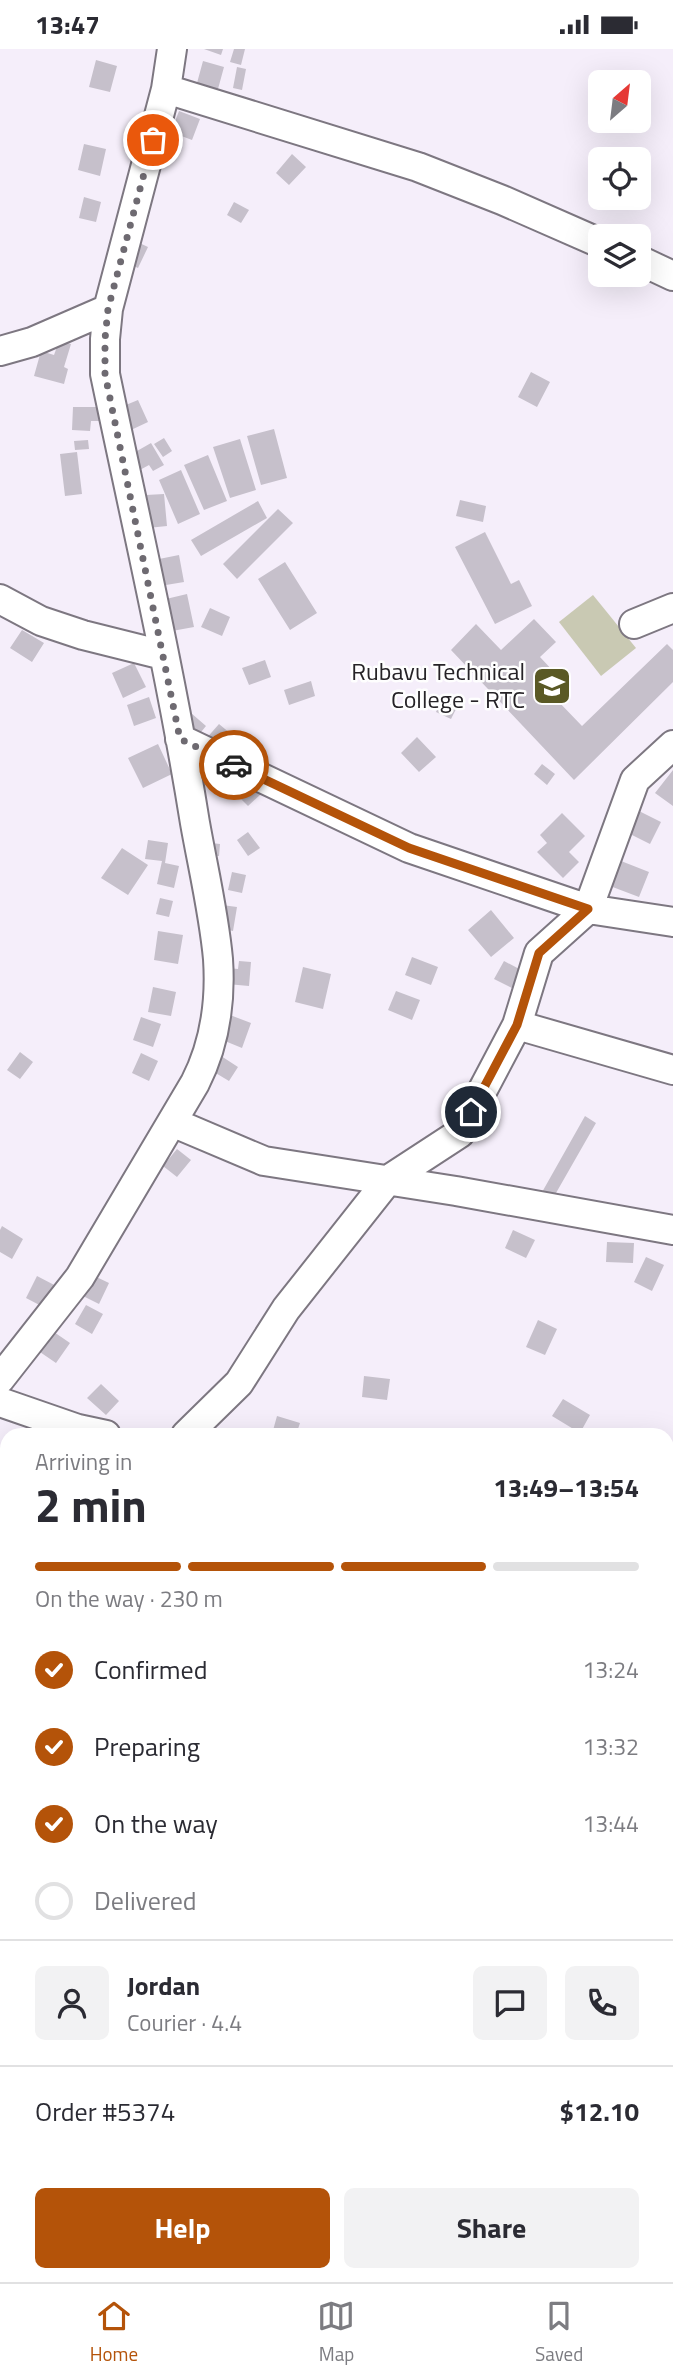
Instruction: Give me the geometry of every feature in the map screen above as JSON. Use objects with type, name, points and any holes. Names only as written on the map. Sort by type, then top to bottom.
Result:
[{"type":"street","points":[[0,1379],[79,1277],[208,1058],[215,1031],[218,959],[180,739],[105,374],[108,309],[166,89],[172,49]]},
{"type":"street","points":[[166,89],[418,167],[588,238]]},
{"type":"street","points":[[651,266],[673,276]]},
{"type":"street","points":[[0,351],[32,342],[108,309]]},
{"type":"street","points":[[0,599],[41,621],[163,655]]},
{"type":"street","points":[[634,624],[673,608]]},
{"type":"street","points":[[180,739],[409,848],[588,909],[673,922]]},
{"type":"street","points":[[193,1428],[239,1383],[286,1309],[388,1180],[460,1133],[517,1025],[539,953],[588,909],[635,780],[673,745]]},
{"type":"street","points":[[517,1025],[673,1070]]},
{"type":"street","points":[[172,1122],[264,1161],[673,1230]]},
{"type":"street","points":[[0,1402],[75,1428]]},
{"type":"green space","points":[[593,595],[636,648],[601,676],[559,622]]},
{"type":"building","points":[[204,49],[223,49],[221,55]]},
{"type":"building","points":[[234,49],[245,49],[241,65],[230,62]]},
{"type":"building","points":[[96,60],[117,66],[110,92],[89,87]]},
{"type":"building","points":[[203,61],[224,67],[218,89],[197,83]]},
{"type":"building","points":[[237,67],[246,69],[242,90],[233,88]]},
{"type":"building","points":[[179,111],[200,119],[192,140],[171,132]]},
{"type":"building","points":[[84,144],[106,149],[100,176],[78,170]]},
{"type":"building","points":[[292,154],[306,167],[289,185],[276,173]]},
{"type":"building","points":[[84,197],[101,202],[96,222],[79,218]]},
{"type":"building","points":[[234,202],[249,210],[241,223],[227,215]]},
{"type":"building","points":[[133,240],[148,247],[138,268],[123,261]]},
{"type":"building","points":[[59,341],[71,344],[64,367],[68,369],[64,384],[34,376],[41,351],[54,355]]},
{"type":"building","points":[[531,372],[550,382],[537,407],[518,397]]},
{"type":"building","points":[[138,400],[148,422],[131,430],[121,407]]},
{"type":"building","points":[[73,407],[100,407],[100,421],[91,421],[90,431],[72,430]]},
{"type":"building","points":[[274,429],[287,478],[261,485],[247,436]]},
{"type":"building","points":[[164,438],[172,451],[163,457],[154,444]]},
{"type":"building","points":[[240,439],[256,490],[230,498],[213,447]]},
{"type":"building","points":[[88,440],[89,449],[75,450],[74,441]]},
{"type":"building","points":[[151,443],[164,465],[153,471],[149,465],[138,471],[130,455]]},
{"type":"building","points":[[77,452],[82,494],[65,496],[60,454]]},
{"type":"building","points":[[208,455],[227,501],[204,510],[184,465]]},
{"type":"building","points":[[181,470],[200,514],[178,524],[159,480]]},
{"type":"building","points":[[164,494],[167,526],[148,528],[146,495]]},
{"type":"building","points":[[460,500],[486,506],[483,522],[456,516]]},
{"type":"building","points":[[258,501],[267,518],[201,556],[191,540]]},
{"type":"building","points":[[278,509],[293,523],[237,579],[223,564]]},
{"type":"building","points":[[485,532],[511,584],[519,580],[532,606],[495,624],[455,547]]},
{"type":"building","points":[[179,555],[184,582],[154,587],[149,561]]},
{"type":"building","points":[[285,562],[317,613],[290,630],[258,579]]},
{"type":"building","points":[[187,594],[194,627],[172,631],[166,599]]},
{"type":"building","points":[[210,608],[230,617],[222,636],[201,627]]},
{"type":"building","points":[[534,619],[556,642],[540,657],[568,687],[556,699],[582,726],[667,644],[673,650],[673,682],[574,780],[451,650],[476,624],[501,650]]},
{"type":"building","points":[[22,630],[44,643],[32,662],[10,648]]},
{"type":"building","points":[[265,660],[271,677],[249,685],[242,668]]},
{"type":"building","points":[[134,663],[146,687],[123,698],[112,673]]},
{"type":"building","points":[[311,681],[315,696],[289,705],[284,690]]},
{"type":"building","points":[[149,697],[156,718],[134,726],[127,705]]},
{"type":"building","points":[[441,700],[457,707],[451,719],[436,712]]},
{"type":"building","points":[[191,713],[206,726],[197,737],[182,723]]},
{"type":"building","points":[[219,724],[231,734],[217,750],[205,740]]},
{"type":"building","points":[[417,737],[436,757],[419,772],[401,753]]},
{"type":"building","points":[[233,739],[245,750],[239,758],[226,747]]},
{"type":"building","points":[[158,744],[172,774],[143,788],[128,758]]},
{"type":"building","points":[[542,764],[555,774],[547,785],[534,774]]},
{"type":"building","points":[[673,770],[673,806],[655,793]]},
{"type":"building","points":[[244,776],[261,794],[248,806],[231,789]]},
{"type":"building","points":[[635,809],[661,822],[650,844],[624,831]]},
{"type":"building","points":[[562,813],[585,836],[569,852],[579,862],[563,878],[537,852],[547,843],[540,835]]},
{"type":"building","points":[[248,832],[260,848],[248,856],[237,840]]},
{"type":"building","points":[[148,840],[168,843],[165,863],[179,866],[174,888],[157,884],[162,861],[145,859]]},
{"type":"building","points":[[203,842],[220,844],[219,856],[202,855]]},
{"type":"building","points":[[122,848],[148,865],[128,895],[101,878]]},
{"type":"building","points":[[621,861],[649,872],[639,897],[610,886]]},
{"type":"building","points":[[232,872],[246,875],[242,893],[228,890]]},
{"type":"building","points":[[160,898],[173,901],[169,917],[156,914]]},
{"type":"building","points":[[222,905],[237,907],[233,931],[218,928]]},
{"type":"building","points":[[491,910],[514,938],[491,957],[468,930]]},
{"type":"building","points":[[158,931],[183,935],[178,964],[154,960]]},
{"type":"building","points":[[412,957],[438,967],[431,985],[405,975]]},
{"type":"building","points":[[239,961],[251,962],[249,986],[227,984],[228,968],[238,969]]},
{"type":"building","points":[[504,961],[523,971],[514,989],[494,979]]},
{"type":"building","points":[[303,967],[331,974],[323,1009],[295,1002]]},
{"type":"building","points":[[153,987],[176,992],[171,1016],[148,1012]]},
{"type":"building","points":[[396,991],[420,1000],[412,1020],[388,1010]]},
{"type":"building","points":[[230,1015],[251,1023],[242,1048],[220,1039]]},
{"type":"building","points":[[141,1017],[161,1024],[153,1047],[133,1040]]},
{"type":"building","points":[[20,1052],[33,1062],[20,1079],[7,1070]]},
{"type":"building","points":[[141,1053],[158,1061],[149,1081],[132,1073]]},
{"type":"building","points":[[218,1054],[238,1067],[229,1081],[209,1069]]},
{"type":"building","points":[[585,1116],[596,1123],[552,1200],[541,1194]]},
{"type":"building","points":[[177,1149],[191,1160],[177,1177],[163,1166]]},
{"type":"building","points":[[2,1226],[23,1239],[12,1259],[0,1252]]},
{"type":"building","points":[[513,1230],[535,1240],[526,1258],[505,1248]]},
{"type":"building","points":[[607,1242],[634,1243],[633,1263],[606,1262]]},
{"type":"building","points":[[646,1257],[664,1265],[652,1291],[634,1282]]},
{"type":"building","points":[[86,1272],[109,1283],[99,1304],[77,1293]]},
{"type":"building","points":[[37,1276],[60,1288],[49,1310],[26,1298]]},
{"type":"building","points":[[86,1305],[103,1314],[92,1334],[75,1324]]},
{"type":"building","points":[[538,1320],[557,1329],[545,1355],[526,1347]]},
{"type":"building","points":[[51,1330],[70,1343],[56,1363],[37,1350]]},
{"type":"building","points":[[364,1376],[390,1379],[387,1400],[362,1397]]},
{"type":"building","points":[[101,1384],[119,1401],[106,1415],[87,1398]]},
{"type":"building","points":[[563,1399],[590,1415],[583,1428],[572,1428],[552,1416]]},
{"type":"building","points":[[277,1416],[300,1423],[298,1428],[274,1428]]},
{"type":"way so far","points":[[153,140],[108,309],[105,374],[180,739],[234,765]]},
{"type":"place","name":"Rubavu Technical College - RTC","points":[[552,686]]},
{"type":"route","points":[[234,765],[409,848],[588,909],[539,953],[517,1025],[471,1112]]}]
